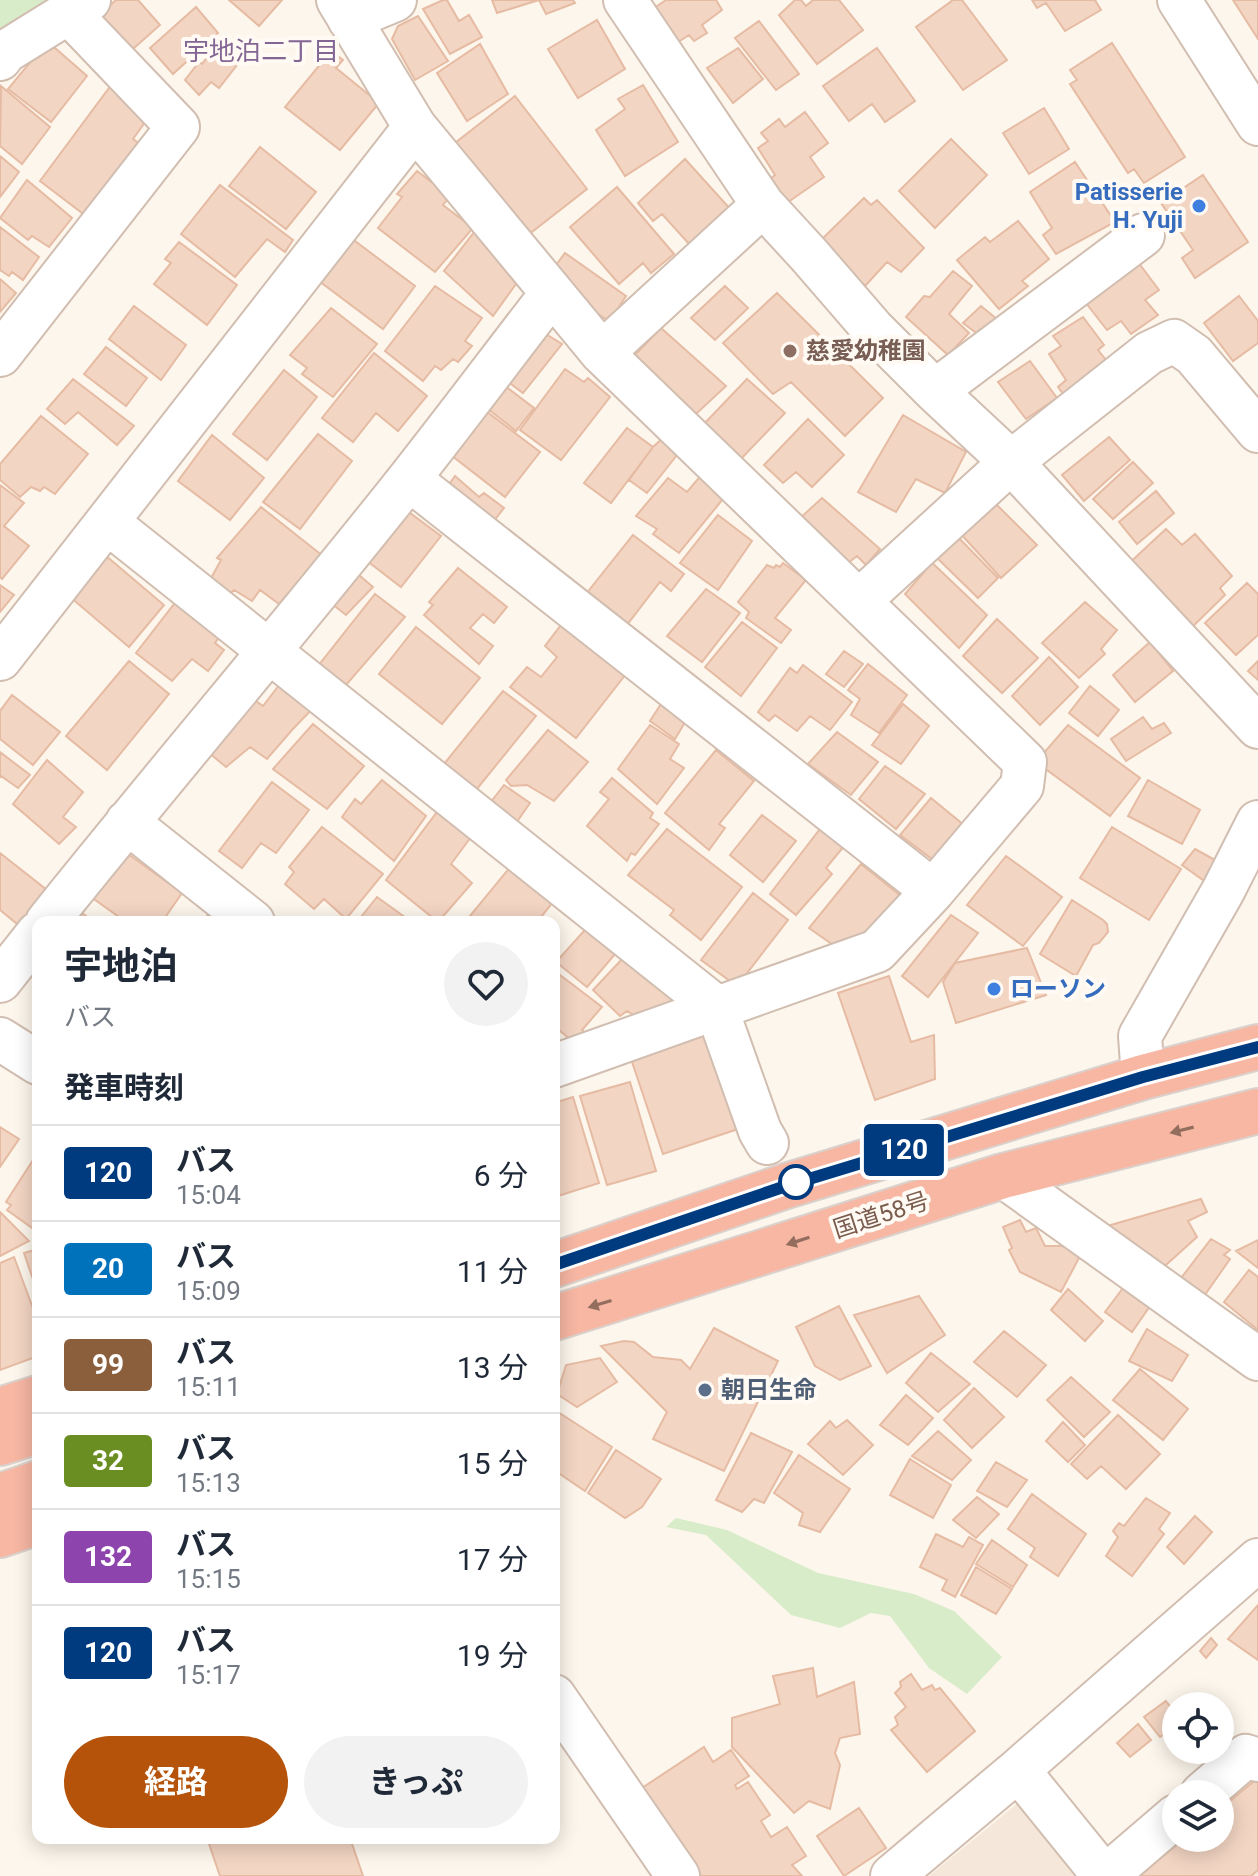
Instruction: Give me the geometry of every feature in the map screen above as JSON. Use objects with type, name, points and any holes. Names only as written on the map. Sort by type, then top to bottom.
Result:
[{"type":"highway","points":[[560,1262],[786,1186],[1143,1077],[1258,1047]]},
{"type":"highway","name":"国道58号","points":[[560,1316],[1003,1176],[1258,1111]]},
{"type":"highway","points":[[0,1496],[32,1485]]},
{"type":"highway","points":[[0,1535],[32,1524]]},
{"type":"street","points":[[395,0],[344,10],[415,127],[552,293],[602,353],[1025,762],[1022,786],[933,891],[877,951],[560,1064]]},
{"type":"street","points":[[625,0],[763,205],[873,329],[1011,462],[1258,727]]},
{"type":"street","points":[[1179,0],[1258,124]]},
{"type":"street","points":[[0,59],[5,52],[79,6],[178,127],[0,355]]},
{"type":"street","points":[[0,659],[415,127]]},
{"type":"street","points":[[602,353],[763,205]]},
{"type":"street","points":[[935,391],[1143,235]]},
{"type":"street","points":[[52,916],[409,479],[552,293]]},
{"type":"street","points":[[859,601],[1011,462],[1149,353],[1174,341],[1194,355],[1258,431]]},
{"type":"street","points":[[409,479],[933,891]]},
{"type":"street","points":[[107,522],[716,1007],[767,1143]]},
{"type":"street","points":[[127,822],[245,916]]},
{"type":"street","points":[[1143,1077],[1140,1036],[1223,891],[1258,822]]},
{"type":"street","points":[[0,981],[32,941]]},
{"type":"street","points":[[0,1039],[32,1059]]},
{"type":"street","points":[[1003,1176],[1258,1359]]},
{"type":"street","points":[[892,1876],[1258,1560]]},
{"type":"street","points":[[560,1705],[678,1876]]},
{"type":"street","points":[[1218,1780],[1246,1756],[1258,1760]]},
{"type":"street","points":[[1018,1770],[1105,1876],[1162,1828]]},
{"type":"shaded area","points":[[1250,1736],[1258,1739],[1258,1876],[929,1876],[1046,1780],[1102,1854],[1162,1807],[1162,1852],[1234,1852],[1234,1780],[1195,1780],[1215,1764],[1234,1764],[1234,1749]]},
{"type":"green space","points":[[0,0],[72,0],[0,67]]},
{"type":"green space","points":[[676,1518],[727,1530],[818,1573],[914,1594],[954,1611],[1002,1657],[967,1694],[929,1668],[890,1616],[871,1613],[840,1628],[791,1615],[706,1535],[666,1527]]},
{"type":"building","points":[[116,0],[138,0],[160,25],[125,56],[93,20]]},
{"type":"building","points":[[229,0],[282,0],[259,26]]},
{"type":"building","points":[[447,0],[459,21],[469,15],[482,37],[450,54],[423,9]]},
{"type":"building","points":[[492,0],[539,0],[497,13]]},
{"type":"building","points":[[539,0],[573,0],[575,3],[546,14]]},
{"type":"building","points":[[666,0],[716,0],[722,10],[702,25],[707,33],[694,41],[689,35],[672,46],[647,13]]},
{"type":"building","points":[[795,0],[801,0],[806,6],[813,0],[839,0],[863,30],[817,64],[779,15]]},
{"type":"building","points":[[953,0],[962,0],[1007,60],[963,90],[916,27]]},
{"type":"building","points":[[1032,0],[1095,0],[1101,10],[1065,31],[1046,3],[1037,8]]},
{"type":"building","points":[[1233,0],[1258,0],[1258,39]]},
{"type":"building","points":[[196,7],[218,33],[173,74],[150,48]]},
{"type":"building","points":[[418,16],[448,61],[415,80],[392,39],[398,26]]},
{"type":"building","points":[[597,20],[625,69],[578,98],[548,49]]},
{"type":"building","points":[[759,21],[799,74],[776,90],[735,38]]},
{"type":"building","points":[[220,42],[241,60],[219,88],[211,82],[199,95],[185,80]]},
{"type":"building","points":[[1112,43],[1185,157],[1144,183],[1134,169],[1128,173],[1070,84],[1077,80],[1070,70]]},
{"type":"building","points":[[480,44],[508,94],[467,121],[437,73]]},
{"type":"building","points":[[46,48],[55,48],[87,76],[51,122],[8,89],[37,54]]},
{"type":"building","points":[[738,48],[763,79],[733,103],[707,68]]},
{"type":"building","points":[[877,48],[915,101],[885,122],[872,104],[849,121],[823,86]]},
{"type":"building","points":[[331,51],[343,60],[336,68],[379,103],[340,150],[285,107]]},
{"type":"building","points":[[112,84],[151,114],[133,139],[144,147],[90,219],[40,181]]},
{"type":"building","points":[[643,85],[678,142],[625,176],[596,130],[625,109],[618,99]]},
{"type":"building","points":[[1,86],[50,127],[22,164],[0,146]]},
{"type":"building","points":[[515,96],[587,189],[528,235],[455,143]]},
{"type":"building","points":[[1044,108],[1069,149],[1029,174],[1003,133]]},
{"type":"building","points":[[805,112],[828,143],[810,157],[824,177],[784,205],[766,182],[775,175],[758,148],[768,141],[761,133],[779,119],[785,127]]},
{"type":"building","points":[[951,139],[987,175],[935,228],[899,191]]},
{"type":"building","points":[[260,147],[316,192],[286,229],[229,186]]},
{"type":"building","points":[[0,156],[19,172],[0,197]]},
{"type":"building","points":[[685,159],[732,211],[691,246],[662,214],[653,221],[638,203]]},
{"type":"building","points":[[1075,162],[1115,222],[1056,254],[1043,235],[1052,228],[1030,192]]},
{"type":"building","points":[[417,171],[450,196],[443,205],[473,228],[435,272],[378,228],[402,197],[397,194]]},
{"type":"building","points":[[1203,175],[1248,242],[1195,278],[1182,258],[1193,250],[1161,203]]},
{"type":"building","points":[[27,180],[72,218],[49,247],[32,236],[28,240],[0,218]]},
{"type":"building","points":[[220,185],[293,240],[285,252],[267,239],[235,277],[181,234]]},
{"type":"building","points":[[617,187],[674,254],[651,273],[643,263],[619,284],[570,227]]},
{"type":"building","points":[[864,198],[871,205],[877,200],[924,248],[901,272],[887,262],[865,286],[819,242]]},
{"type":"building","points":[[1018,221],[1049,259],[1022,281],[1028,286],[999,309],[957,260],[985,237],[990,242]]},
{"type":"building","points":[[0,227],[39,257],[23,280],[12,272],[9,276],[0,270]]},
{"type":"building","points":[[475,231],[521,277],[493,316],[444,271]]},
{"type":"building","points":[[351,238],[415,286],[383,329],[319,281]]},
{"type":"building","points":[[179,242],[237,285],[207,325],[154,284],[171,263],[165,259]]},
{"type":"building","points":[[565,253],[626,296],[610,321],[585,307],[553,269]]},
{"type":"building","points":[[1135,258],[1159,290],[1145,300],[1158,315],[1131,334],[1121,321],[1107,330],[1082,298]]},
{"type":"building","points":[[953,271],[972,286],[949,314],[969,333],[948,355],[906,317],[924,296],[930,297]]},
{"type":"building","points":[[0,279],[16,293],[0,312]]},
{"type":"building","points":[[435,286],[482,318],[465,341],[472,346],[458,362],[453,359],[441,370],[435,366],[423,381],[385,351]]},
{"type":"building","points":[[725,286],[748,308],[715,340],[691,318]]},
{"type":"building","points":[[777,293],[883,398],[845,436],[791,382],[773,394],[723,343]]},
{"type":"building","points":[[1239,296],[1258,321],[1258,343],[1233,361],[1204,323]]},
{"type":"building","points":[[134,306],[186,345],[161,380],[109,339]]},
{"type":"building","points":[[981,306],[998,320],[980,336],[963,323]]},
{"type":"building","points":[[331,308],[377,344],[333,397],[302,374],[307,368],[290,355]]},
{"type":"building","points":[[1083,317],[1104,345],[1098,350],[1110,365],[1069,402],[1058,387],[1066,380],[1049,354],[1061,346],[1053,336]]},
{"type":"building","points":[[661,328],[726,386],[696,414],[634,356]]},
{"type":"building","points":[[541,331],[562,344],[523,393],[503,378]]},
{"type":"building","points":[[106,347],[147,378],[126,406],[84,374]]},
{"type":"building","points":[[374,353],[427,396],[398,431],[376,413],[353,442],[322,418]]},
{"type":"building","points":[[1030,361],[1057,398],[1026,419],[998,382]]},
{"type":"building","points":[[565,369],[584,382],[588,378],[610,397],[561,460],[520,430]]},
{"type":"building","points":[[284,370],[317,397],[267,460],[233,434]]},
{"type":"building","points":[[73,379],[134,426],[117,445],[78,412],[65,424],[47,409]]},
{"type":"building","points":[[747,379],[785,413],[738,462],[702,426]]},
{"type":"building","points":[[501,383],[534,408],[516,431],[483,405]]},
{"type":"building","points":[[482,408],[540,452],[505,497],[447,452]]},
{"type":"building","points":[[903,415],[966,452],[945,493],[916,479],[896,512],[858,492]]},
{"type":"building","points":[[41,416],[88,454],[55,494],[44,487],[40,491],[31,487],[20,497],[0,480],[0,464]]},
{"type":"building","points":[[808,419],[844,455],[812,487],[796,472],[783,483],[764,465]]},
{"type":"building","points":[[627,428],[653,447],[611,503],[584,483]]},
{"type":"building","points":[[318,434],[352,461],[300,529],[263,502]]},
{"type":"building","points":[[212,435],[264,478],[230,520],[178,481]]},
{"type":"building","points":[[665,436],[681,450],[647,493],[629,480]]},
{"type":"building","points":[[1109,437],[1130,460],[1084,501],[1062,475]]},
{"type":"building","points":[[1133,462],[1153,483],[1113,519],[1093,499]]},
{"type":"building","points":[[704,472],[727,494],[679,553],[653,534],[657,529],[636,516],[668,478],[687,492]]},
{"type":"building","points":[[455,476],[479,497],[484,493],[504,508],[489,527],[443,493]]},
{"type":"building","points":[[0,485],[24,503],[4,526],[29,546],[2,579],[0,577]]},
{"type":"building","points":[[1156,491],[1174,513],[1137,544],[1119,522]]},
{"type":"building","points":[[822,498],[880,549],[866,565],[857,556],[843,567],[797,521]]},
{"type":"building","points":[[993,501],[1037,545],[1001,578],[959,532]]},
{"type":"building","points":[[261,507],[323,556],[279,604],[260,590],[252,601],[234,590],[229,595],[210,580],[221,560],[217,558]]},
{"type":"building","points":[[402,507],[441,536],[401,587],[362,557]]},
{"type":"building","points":[[718,515],[752,541],[718,590],[680,563]]},
{"type":"building","points":[[1166,529],[1182,545],[1195,534],[1232,576],[1220,588],[1225,595],[1187,632],[1124,568]]},
{"type":"building","points":[[953,532],[998,578],[978,598],[931,552]]},
{"type":"building","points":[[633,535],[684,574],[671,591],[660,582],[623,630],[582,599]]},
{"type":"building","points":[[105,555],[164,605],[129,647],[70,597]]},
{"type":"building","points":[[925,556],[987,615],[959,648],[905,594],[925,571],[918,563]]},
{"type":"building","points":[[783,563],[806,580],[775,618],[791,630],[781,643],[746,618],[749,612],[738,602],[767,565],[774,568]]},
{"type":"building","points":[[458,568],[507,607],[494,623],[483,614],[470,628],[493,646],[479,664],[424,615],[433,605],[429,602]]},
{"type":"building","points":[[352,569],[373,587],[346,615],[326,599]]},
{"type":"building","points":[[1247,583],[1258,594],[1258,635],[1236,655],[1205,623]]},
{"type":"building","points":[[0,585],[14,595],[0,612]]},
{"type":"building","points":[[706,589],[740,613],[702,662],[667,636]]},
{"type":"building","points":[[375,594],[405,617],[346,685],[318,666]]},
{"type":"building","points":[[178,599],[222,633],[215,643],[224,650],[208,671],[192,659],[172,681],[136,653]]},
{"type":"building","points":[[1085,602],[1117,630],[1101,649],[1105,654],[1079,678],[1042,643]]},
{"type":"building","points":[[997,619],[1038,658],[1002,693],[963,656]]},
{"type":"building","points":[[564,621],[626,674],[576,738],[510,687],[527,667],[541,677],[557,657],[545,646]]},
{"type":"building","points":[[742,622],[777,648],[741,696],[705,667]]},
{"type":"building","points":[[416,627],[480,678],[442,724],[379,674]]},
{"type":"building","points":[[1150,642],[1173,671],[1135,702],[1113,675]]},
{"type":"building","points":[[844,651],[863,664],[844,687],[826,674]]},
{"type":"building","points":[[1049,657],[1078,687],[1040,725],[1012,696]]},
{"type":"building","points":[[129,661],[169,694],[107,770],[66,736]]},
{"type":"building","points":[[1258,661],[1258,680],[1248,671]]},
{"type":"building","points":[[868,664],[907,695],[879,733],[851,715],[860,699],[848,690]]},
{"type":"building","points":[[803,665],[852,702],[830,730],[810,716],[797,731],[775,715],[769,721],[758,712],[790,668],[797,673]]},
{"type":"building","points":[[283,680],[317,704],[267,759],[250,747],[226,767],[202,747],[253,699],[263,706]]},
{"type":"building","points":[[1090,686],[1119,710],[1098,736],[1069,713]]},
{"type":"building","points":[[503,691],[536,716],[476,790],[444,764]]},
{"type":"building","points":[[12,695],[60,732],[33,765],[0,739],[0,711]]},
{"type":"building","points":[[663,701],[687,719],[675,739],[650,721]]},
{"type":"building","points":[[903,704],[929,726],[901,764],[872,745]]},
{"type":"building","points":[[1143,717],[1152,729],[1164,723],[1171,733],[1126,761],[1111,739]]},
{"type":"building","points":[[313,724],[364,766],[327,809],[273,769]]},
{"type":"building","points":[[650,725],[679,744],[670,759],[684,768],[657,804],[618,769]]},
{"type":"building","points":[[1068,725],[1140,778],[1110,816],[1036,762]]},
{"type":"building","points":[[548,730],[588,762],[554,801],[527,785],[511,786],[506,780]]},
{"type":"building","points":[[837,732],[878,762],[851,795],[808,764]]},
{"type":"building","points":[[716,750],[754,781],[719,824],[725,828],[709,850],[665,813]]},
{"type":"building","points":[[0,752],[30,775],[18,788],[0,777]]},
{"type":"building","points":[[47,760],[83,792],[63,817],[76,827],[59,844],[13,804]]},
{"type":"building","points":[[885,766],[925,794],[896,829],[859,799]]},
{"type":"building","points":[[612,778],[653,813],[650,818],[659,824],[627,861],[587,826],[609,799],[600,792]]},
{"type":"building","points":[[382,780],[426,816],[394,861],[342,817],[355,799],[361,804]]},
{"type":"building","points":[[1148,780],[1200,810],[1182,844],[1128,816]]},
{"type":"building","points":[[272,782],[309,810],[276,853],[261,843],[242,868],[219,851]]},
{"type":"building","points":[[504,785],[530,803],[516,823],[490,803]]},
{"type":"building","points":[[931,798],[965,826],[936,862],[900,835]]},
{"type":"building","points":[[437,812],[471,837],[451,864],[472,883],[443,916],[431,916],[386,880]]},
{"type":"building","points":[[762,815],[796,841],[763,882],[730,855]]},
{"type":"building","points":[[823,825],[845,845],[826,868],[832,874],[796,915],[770,894]]},
{"type":"building","points":[[322,827],[383,874],[348,916],[343,916],[324,899],[314,909],[285,884],[294,872],[289,867]]},
{"type":"building","points":[[1112,827],[1181,869],[1149,920],[1080,878]]},
{"type":"building","points":[[667,829],[742,887],[701,940],[670,915],[674,910],[628,875]]},
{"type":"building","points":[[1195,849],[1224,865],[1214,888],[1182,865]]},
{"type":"building","points":[[124,851],[182,893],[166,916],[118,916],[91,897]]},
{"type":"building","points":[[0,853],[52,894],[22,928],[0,910]]},
{"type":"building","points":[[1006,856],[1062,897],[1023,946],[967,905]]},
{"type":"building","points":[[861,864],[906,900],[846,954],[809,928]]},
{"type":"building","points":[[511,866],[554,901],[542,916],[470,916]]},
{"type":"building","points":[[753,893],[788,920],[737,986],[701,960]]},
{"type":"building","points":[[377,897],[403,916],[362,916]]},
{"type":"building","points":[[1072,900],[1103,920],[1108,932],[1099,943],[1093,945],[1076,976],[1040,954]]},
{"type":"building","points":[[951,915],[978,933],[928,997],[902,976]]},
{"type":"building","points":[[592,922],[622,946],[587,987],[560,965],[560,958]]},
{"type":"building","name":"ローソン","points":[[1027,948],[1046,995],[956,1023],[943,982],[955,963]]},
{"type":"building","points":[[625,956],[679,1002],[650,1026],[627,1011],[620,1016],[593,990]]},
{"type":"building","points":[[560,975],[602,1007],[582,1030],[593,1041],[582,1049],[560,1031]]},
{"type":"building","points":[[889,976],[911,1042],[934,1035],[935,1079],[875,1100],[838,993]]},
{"type":"building","points":[[706,1031],[738,1129],[663,1154],[630,1056]]},
{"type":"building","points":[[630,1082],[656,1171],[607,1185],[580,1096]]},
{"type":"building","points":[[573,1097],[599,1183],[560,1195],[560,1101]]},
{"type":"building","points":[[0,1127],[19,1139],[0,1167]]},
{"type":"building","points":[[32,1162],[32,1228],[7,1210],[11,1205],[6,1202]]},
{"type":"building","points":[[1201,1199],[1207,1212],[1188,1221],[1197,1237],[1157,1273],[1097,1229]]},
{"type":"building","points":[[0,1212],[29,1241],[0,1256]]},
{"type":"building","points":[[1020,1220],[1026,1232],[1036,1228],[1045,1246],[1062,1246],[1080,1256],[1061,1292],[1020,1272],[1009,1250],[1012,1248],[1003,1227]]},
{"type":"building","points":[[1211,1239],[1230,1250],[1224,1255],[1230,1259],[1200,1302],[1175,1286]]},
{"type":"building","points":[[1258,1240],[1258,1268],[1236,1251]]},
{"type":"building","points":[[32,1251],[32,1276],[24,1253]]},
{"type":"building","points":[[14,1257],[32,1306],[32,1358],[0,1370],[0,1263]]},
{"type":"building","points":[[1249,1270],[1258,1277],[1258,1330],[1224,1302]]},
{"type":"building","points":[[1123,1288],[1150,1306],[1132,1332],[1105,1312]]},
{"type":"building","points":[[1068,1289],[1103,1321],[1085,1341],[1051,1310]]},
{"type":"building","points":[[919,1296],[945,1335],[887,1373],[854,1315]]},
{"type":"building","points":[[839,1306],[871,1366],[840,1380],[815,1366],[796,1327]]},
{"type":"building","name":"朝日生命","points":[[714,1328],[778,1361],[724,1471],[653,1439],[667,1412],[601,1346],[634,1342],[653,1357],[681,1360],[690,1369]]},
{"type":"building","points":[[1147,1329],[1188,1355],[1172,1381],[1129,1361]]},
{"type":"building","points":[[1004,1331],[1046,1365],[1017,1397],[974,1362]]},
{"type":"building","points":[[931,1353],[970,1384],[938,1412],[906,1383]]},
{"type":"building","points":[[600,1358],[617,1382],[577,1407],[560,1396],[566,1365]]},
{"type":"building","points":[[1140,1369],[1188,1409],[1163,1440],[1113,1400]]},
{"type":"building","points":[[1071,1377],[1110,1412],[1084,1437],[1047,1400]]},
{"type":"building","points":[[974,1388],[1004,1417],[972,1448],[944,1420]]},
{"type":"building","points":[[906,1395],[933,1418],[908,1445],[880,1425]]},
{"type":"building","points":[[560,1413],[612,1447],[585,1491],[560,1474]]},
{"type":"building","points":[[1118,1415],[1160,1454],[1126,1489],[1101,1466],[1087,1479],[1071,1464]]},
{"type":"building","points":[[847,1420],[873,1445],[843,1475],[808,1444],[830,1421],[836,1428]]},
{"type":"building","points":[[1063,1422],[1085,1445],[1068,1462],[1046,1441]]},
{"type":"building","points":[[938,1431],[971,1460],[952,1480],[912,1456]]},
{"type":"building","points":[[751,1433],[792,1452],[764,1503],[754,1499],[742,1512],[716,1500]]},
{"type":"building","points":[[616,1450],[661,1479],[642,1507],[625,1518],[588,1493]]},
{"type":"building","points":[[799,1455],[850,1489],[820,1532],[799,1525],[803,1513],[774,1493]]},
{"type":"building","points":[[910,1459],[951,1485],[933,1518],[890,1495]]},
{"type":"building","points":[[996,1462],[1027,1480],[1007,1507],[977,1491]]},
{"type":"building","points":[[1032,1494],[1086,1534],[1058,1576],[1030,1557],[1035,1548],[1008,1529]]},
{"type":"building","points":[[977,1497],[999,1514],[976,1538],[953,1520]]},
{"type":"building","points":[[1146,1498],[1170,1513],[1159,1529],[1164,1534],[1132,1576],[1106,1556],[1118,1537],[1113,1531],[1119,1523],[1124,1526]]},
{"type":"building","points":[[1195,1516],[1212,1532],[1184,1564],[1167,1547]]},
{"type":"building","points":[[936,1534],[963,1547],[969,1537],[983,1545],[955,1597],[942,1590],[947,1580],[920,1567]]},
{"type":"building","points":[[992,1540],[1027,1565],[1013,1587],[976,1564]]},
{"type":"building","points":[[976,1567],[1012,1589],[996,1614],[961,1595]]},
{"type":"building","points":[[1258,1605],[1258,1660],[1228,1639]]},
{"type":"building","points":[[1211,1638],[1217,1645],[1206,1658],[1200,1651]]},
{"type":"building","points":[[813,1668],[817,1697],[854,1682],[860,1734],[840,1738],[835,1753],[840,1765],[830,1809],[809,1801],[794,1813],[732,1747],[732,1718],[780,1704],[773,1676]]},
{"type":"building","points":[[911,1674],[922,1690],[932,1685],[935,1690],[940,1688],[975,1731],[927,1772],[891,1730],[898,1725],[895,1717],[906,1707],[895,1693],[901,1687],[900,1682]]},
{"type":"building","points":[[1162,1704],[1162,1736],[1160,1737],[1144,1717]]},
{"type":"building","points":[[1138,1724],[1151,1740],[1130,1757],[1117,1743]]},
{"type":"building","points":[[704,1747],[713,1762],[731,1750],[749,1776],[735,1785],[737,1789],[748,1782],[770,1815],[761,1821],[771,1837],[787,1827],[806,1856],[792,1865],[802,1876],[701,1876],[642,1788]]},
{"type":"building","points":[[1258,1778],[1258,1870],[1251,1876],[1139,1876],[1168,1852],[1234,1852],[1234,1798]]},
{"type":"building","points":[[859,1808],[886,1848],[844,1876],[817,1836]]},
{"type":"building","points":[[209,1844],[352,1844],[363,1876],[220,1876]]},
{"type":"bus line","name":"120","points":[[560,1263],[786,1186],[1143,1077],[1258,1047]]},
{"type":"place","name":"Patisserie H. Yuji","points":[[1199,206]]},
{"type":"place","name":"慈愛幼稚園","points":[[790,351]]},
{"type":"place","name":"ローソン","points":[[994,989]]},
{"type":"place","name":"朝日生命","points":[[705,1390]]},
{"type":"district","name":"宇地泊二丁目","points":[[261,51]]}]
